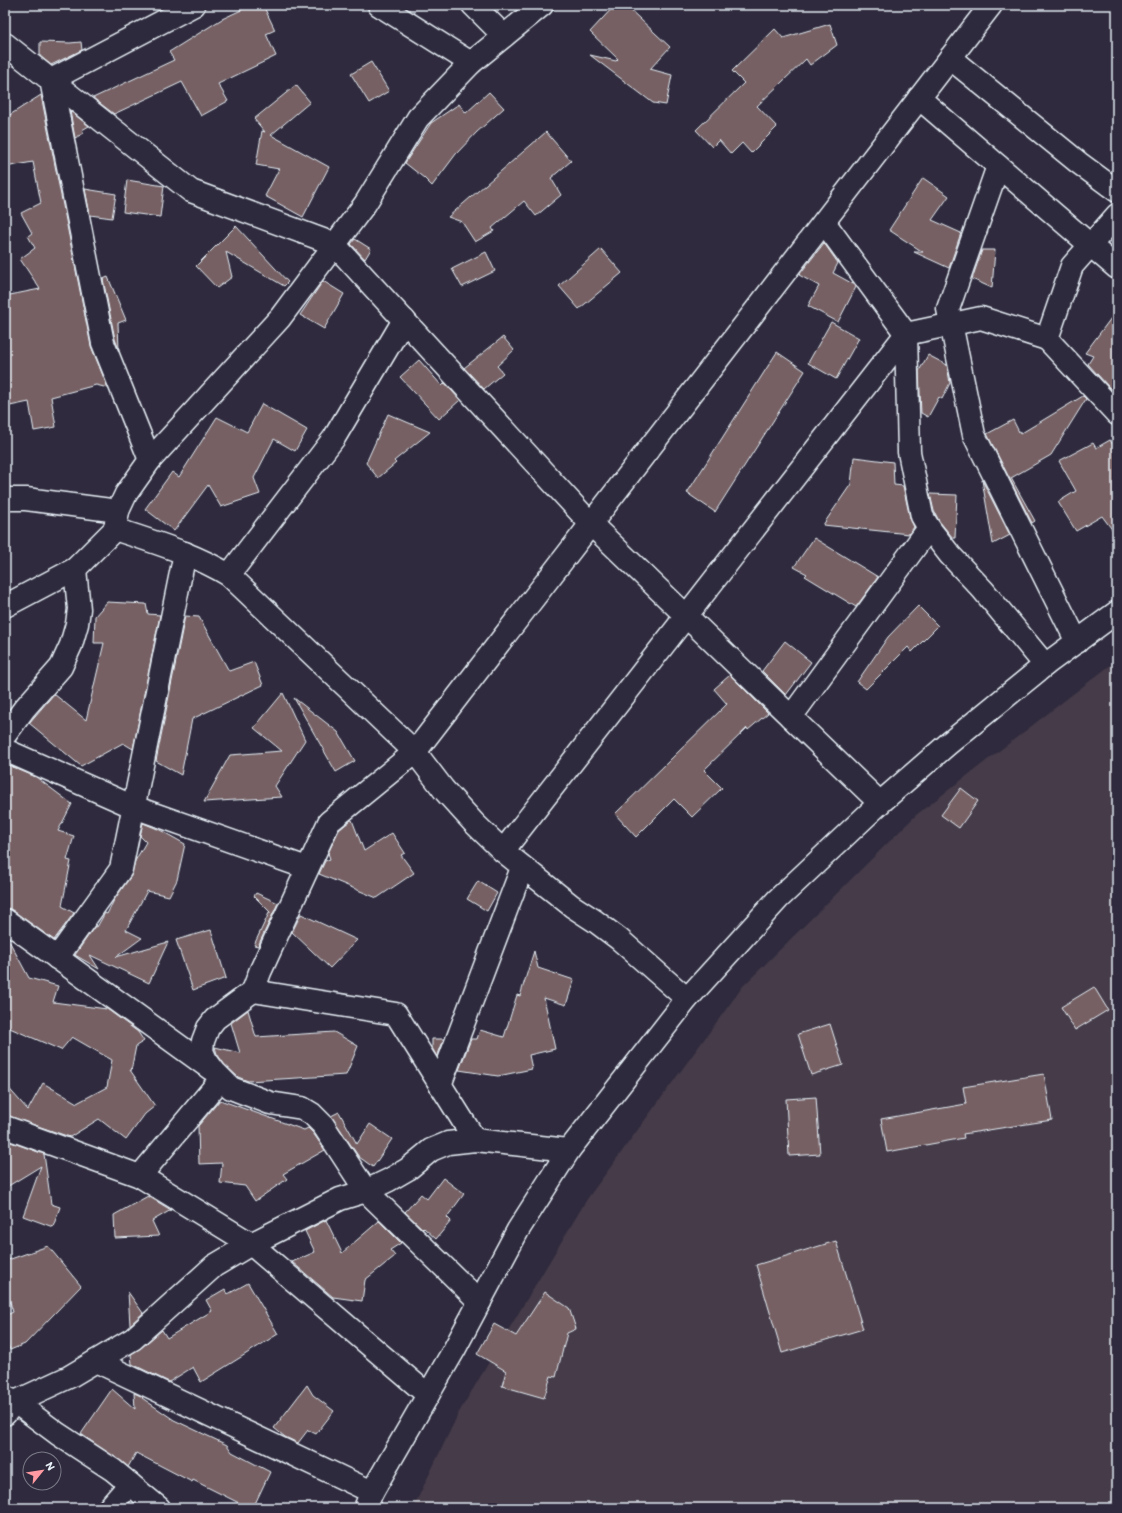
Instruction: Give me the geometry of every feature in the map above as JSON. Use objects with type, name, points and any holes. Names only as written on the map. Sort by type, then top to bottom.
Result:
[{"type":"main road","points":[[51,80],[194,5]]},
{"type":"main road","points":[[379,5],[471,63]]},
{"type":"main road","points":[[473,5],[504,36]]},
{"type":"main road","points":[[5,606],[75,569],[117,520],[126,494],[150,460],[280,318],[365,204],[418,118],[471,63],[542,5]]},
{"type":"main road","points":[[218,1076],[206,1060],[202,1051],[203,1041],[208,1028],[215,1019],[253,991],[329,822],[416,752],[991,5]]},
{"type":"main road","points":[[5,44],[192,191],[334,244],[591,524],[880,803]]},
{"type":"main road","points":[[950,58],[1079,163],[1117,191]]},
{"type":"main road","points":[[51,80],[103,343],[150,460]]},
{"type":"main road","points":[[919,98],[1117,268]]},
{"type":"main road","points":[[998,166],[948,309],[974,435],[1077,642]]},
{"type":"main road","points":[[1047,339],[1072,266],[1117,215]]},
{"type":"main road","points":[[824,222],[906,334],[909,452],[922,516],[950,555],[983,590],[1045,666]]},
{"type":"main road","points":[[503,851],[906,334],[981,318],[1047,339],[1117,414]]},
{"type":"main road","points":[[229,575],[334,438],[404,320]]},
{"type":"main road","points":[[5,500],[26,499],[117,520],[167,546],[210,563],[229,575],[416,752],[444,790],[474,823],[503,851],[522,868],[619,939],[687,999]]},
{"type":"main road","points":[[791,717],[930,528]]},
{"type":"main road","points":[[57,958],[121,869],[185,553]]},
{"type":"main road","points":[[5,734],[24,709],[61,667],[71,645],[77,624],[79,609],[75,569]]},
{"type":"main road","points":[[96,1361],[368,1500],[480,1302],[518,1230],[569,1150],[687,999],[778,899],[880,803],[948,744],[1045,666],[1117,612]]},
{"type":"main road","points":[[5,750],[134,807],[307,868]]},
{"type":"main road","points":[[440,1085],[522,868]]},
{"type":"main road","points":[[5,920],[218,1076],[231,1088],[270,1103],[302,1108],[312,1114],[323,1125],[366,1191],[480,1302]]},
{"type":"main road","points":[[253,991],[396,1014],[474,1140]]},
{"type":"main road","points":[[140,1176],[218,1076]]},
{"type":"main road","points":[[5,1128],[140,1176],[251,1244],[428,1395]]},
{"type":"main road","points":[[8,1404],[70,1377],[133,1339],[214,1266],[251,1244],[340,1199],[366,1191],[389,1180],[408,1169],[431,1150],[448,1143],[474,1140],[569,1150]]},
{"type":"main road","points":[[8,1404],[114,1470],[159,1508]]},
{"type":"main road","points":[[108,1508],[130,1484]]},
{"type":"shaded area","points":[[1117,660],[1117,1508],[413,1508],[459,1412],[587,1199],[743,986],[916,815]]},
{"type":"building","points":[[252,5],[263,5],[275,30],[266,34],[276,56],[218,84],[228,101],[201,116],[182,82],[114,114],[93,98],[174,60],[169,52],[222,19]]},
{"type":"building","points":[[615,5],[625,5],[670,47],[650,69],[672,75],[666,105],[653,103],[590,55],[616,61],[618,59],[590,32]]},
{"type":"building","points":[[830,24],[837,45],[810,65],[806,59],[757,106],[777,127],[751,153],[742,143],[731,154],[719,140],[712,147],[696,130],[744,83],[732,71],[775,29],[783,38]]},
{"type":"building","points":[[40,42],[81,42],[82,50],[51,65],[40,56]]},
{"type":"building","points":[[371,62],[389,91],[369,103],[351,74]]},
{"type":"building","points":[[296,85],[310,102],[271,135],[329,167],[303,217],[265,196],[279,169],[256,165],[262,131],[265,132],[254,119]]},
{"type":"building","points":[[489,92],[504,108],[477,132],[456,154],[432,186],[405,163],[431,123],[459,104],[466,113]]},
{"type":"building","points":[[41,95],[91,346],[108,388],[96,385],[51,397],[56,427],[34,431],[29,402],[5,407],[5,296],[40,289],[20,259],[35,248],[28,236],[32,233],[21,213],[41,203],[33,162],[5,167],[5,118]]},
{"type":"building","points":[[70,111],[89,126],[82,130],[84,133],[75,138]]},
{"type":"building","points":[[546,132],[571,161],[551,178],[561,195],[536,216],[524,201],[492,228],[494,231],[475,242],[462,222],[448,217]]},
{"type":"building","points":[[923,178],[949,196],[932,220],[961,233],[949,268],[914,252],[923,252],[889,230]]},
{"type":"building","points":[[127,180],[164,186],[160,217],[123,212]]},
{"type":"building","points":[[85,189],[116,194],[112,218],[90,215]]},
{"type":"building","points":[[236,226],[288,282],[284,286],[226,252],[232,277],[217,288],[196,266]]},
{"type":"building","points":[[355,239],[371,249],[365,259],[351,244]]},
{"type":"building","points":[[824,243],[838,263],[833,273],[856,287],[838,322],[808,306],[819,286],[799,275]]},
{"type":"building","points":[[601,249],[622,273],[579,309],[559,286]]},
{"type":"building","points":[[982,250],[995,250],[992,288],[972,279]]},
{"type":"building","points":[[486,252],[495,271],[462,287],[452,269]]},
{"type":"building","points":[[108,277],[126,320],[118,323],[119,350],[115,339],[103,279]]},
{"type":"building","points":[[323,281],[344,294],[324,329],[300,315]]},
{"type":"building","points":[[1117,310],[1117,396],[1088,364],[1093,356],[1085,353]]},
{"type":"building","points":[[831,322],[859,338],[836,379],[808,363]]},
{"type":"building","points":[[503,337],[514,350],[497,366],[503,373],[484,389],[464,368]]},
{"type":"building","points":[[777,352],[805,371],[715,512],[687,493]]},
{"type":"building","points":[[928,355],[947,365],[950,383],[942,399],[939,397],[928,417],[921,413],[919,371]]},
{"type":"building","points":[[419,360],[442,386],[445,383],[460,400],[439,419],[400,377]]},
{"type":"building","points":[[1083,396],[1086,399],[1051,455],[1011,478],[1035,521],[1032,523],[987,434],[1013,420],[1020,434]]},
{"type":"building","points":[[262,404],[307,430],[295,451],[274,439],[254,478],[260,494],[221,507],[208,485],[174,531],[145,509],[172,472],[179,477],[217,417],[247,432]]},
{"type":"building","points":[[388,414],[430,432],[394,461],[396,463],[378,478],[366,463]]},
{"type":"building","points":[[1110,440],[1117,452],[1117,536],[1102,516],[1076,531],[1058,502],[1076,491],[1059,461],[1093,443],[1096,448]]},
{"type":"building","points":[[854,457],[893,462],[894,485],[903,486],[910,518],[914,527],[909,534],[823,525],[851,484]]},
{"type":"building","points":[[982,480],[1010,535],[993,544]]},
{"type":"building","points":[[930,494],[957,495],[955,538],[953,538],[939,521],[934,511]]},
{"type":"building","points":[[814,538],[878,577],[856,607],[805,576],[807,574],[794,567]]},
{"type":"building","points":[[107,602],[146,604],[148,614],[160,615],[133,749],[123,743],[81,766],[29,723],[54,694],[86,720],[104,643],[94,643],[95,616]]},
{"type":"building","points":[[918,606],[938,626],[912,652],[908,647],[866,689],[857,682],[888,637]]},
{"type":"building","points":[[185,616],[199,617],[229,671],[254,662],[263,685],[192,719],[181,775],[156,761]]},
{"type":"building","points":[[785,641],[811,662],[786,695],[762,671]]},
{"type":"building","points":[[730,675],[768,713],[748,730],[747,728],[704,770],[722,788],[692,817],[674,799],[636,837],[615,814],[727,704],[714,689]]},
{"type":"building","points":[[283,693],[305,740],[275,786],[282,797],[204,802],[230,755],[282,751],[254,728]]},
{"type":"building","points":[[294,698],[338,732],[355,761],[336,772]]},
{"type":"building","points":[[5,764],[36,777],[72,804],[58,831],[74,836],[67,860],[71,861],[62,906],[74,913],[54,940],[12,910],[5,908]]},
{"type":"building","points":[[961,788],[978,801],[959,828],[941,815]]},
{"type":"building","points":[[351,820],[364,851],[392,833],[405,853],[401,855],[414,873],[377,898],[319,874],[325,861],[330,859],[328,853],[339,830]]},
{"type":"building","points":[[143,823],[160,830],[185,844],[177,880],[169,896],[147,891],[126,930],[142,938],[116,957],[168,942],[149,983],[90,955],[99,969],[75,955],[95,926],[97,927],[105,913],[107,914],[114,900],[131,876],[135,861],[146,842],[140,836]]},
{"type":"building","points":[[478,881],[497,893],[487,911],[467,899]]},
{"type":"building","points":[[256,893],[278,903],[258,946],[254,945],[269,913],[271,913],[254,896]]},
{"type":"building","points":[[301,914],[357,940],[330,968],[292,932]]},
{"type":"building","points":[[211,930],[226,978],[193,990],[176,940]]},
{"type":"building","points":[[5,935],[29,978],[58,986],[53,1002],[107,1009],[138,1032],[144,1041],[136,1046],[131,1071],[130,1070],[155,1106],[145,1114],[126,1140],[99,1119],[70,1137],[5,1115],[5,1084],[28,1110],[43,1083],[77,1103],[107,1087],[112,1060],[72,1037],[61,1050],[5,1026]]},
{"type":"building","points":[[534,951],[538,968],[574,980],[566,1005],[544,998],[555,1049],[529,1055],[532,1069],[498,1076],[459,1070],[471,1039],[477,1039],[480,1030],[504,1037],[517,995],[520,996]]},
{"type":"building","points":[[1094,987],[1108,1010],[1075,1030],[1061,1007]]},
{"type":"building","points":[[248,1010],[256,1037],[334,1032],[358,1046],[346,1075],[248,1081],[238,1077],[224,1064],[217,1054],[215,1047],[240,1053],[231,1023]]},
{"type":"building","points":[[830,1024],[843,1065],[811,1075],[798,1034]]},
{"type":"building","points":[[432,1039],[444,1039],[437,1057],[432,1048]]},
{"type":"building","points":[[1044,1074],[1052,1120],[963,1134],[964,1138],[887,1152],[881,1119],[966,1104],[963,1087]]},
{"type":"building","points":[[816,1097],[820,1154],[789,1156],[786,1099]]},
{"type":"building","points":[[220,1100],[304,1130],[308,1128],[325,1150],[283,1174],[287,1179],[255,1201],[245,1186],[220,1183],[222,1163],[199,1164],[198,1126]]},
{"type":"building","points":[[339,1112],[357,1144],[370,1124],[392,1139],[373,1167],[359,1157],[331,1116]]},
{"type":"building","points":[[5,1140],[44,1154],[51,1204],[60,1207],[53,1227],[23,1216],[41,1166],[5,1188]]},
{"type":"building","points":[[443,1178],[464,1194],[447,1217],[451,1221],[436,1239],[405,1212],[421,1194],[427,1199]]},
{"type":"building","points":[[148,1196],[171,1210],[152,1221],[159,1236],[115,1238],[114,1215]]},
{"type":"building","points":[[326,1220],[342,1253],[379,1221],[401,1243],[390,1250],[395,1256],[365,1280],[362,1301],[333,1297],[292,1262],[315,1252],[305,1231]]},
{"type":"building","points":[[836,1241],[863,1329],[782,1353],[756,1265]]},
{"type":"building","points":[[48,1246],[81,1286],[25,1344],[10,1350],[5,1337],[5,1316],[13,1312],[5,1286],[5,1261]]},
{"type":"building","points":[[248,1283],[278,1334],[201,1382],[193,1367],[169,1382],[132,1364],[131,1354],[141,1348],[162,1330],[167,1338],[212,1311],[206,1300],[225,1289],[228,1294]]},
{"type":"building","points":[[128,1292],[143,1313],[130,1325]]},
{"type":"building","points":[[545,1292],[569,1308],[576,1329],[567,1333],[556,1377],[551,1376],[544,1398],[502,1386],[506,1371],[477,1354],[494,1324],[516,1336]]},
{"type":"building","points":[[307,1385],[313,1395],[334,1411],[316,1434],[308,1430],[298,1443],[285,1437],[274,1428]]},
{"type":"building","points":[[112,1389],[135,1409],[134,1393],[143,1397],[142,1398],[174,1420],[227,1445],[232,1452],[270,1472],[253,1508],[249,1508],[193,1480],[192,1482],[136,1453],[128,1467],[81,1434]]}]
